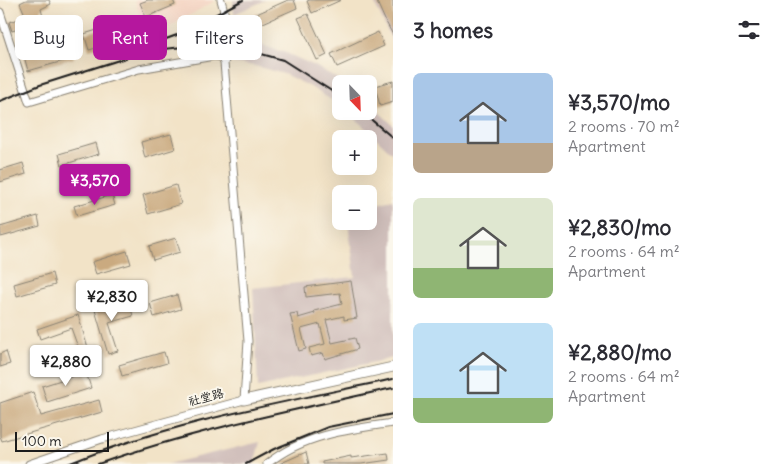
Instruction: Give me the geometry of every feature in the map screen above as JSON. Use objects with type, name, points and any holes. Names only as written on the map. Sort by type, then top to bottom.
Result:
[{"type":"main road","name":"社堂路","points":[[244,400],[393,367]]},
{"type":"street","points":[[221,0],[226,18],[228,56],[224,63]]},
{"type":"street","points":[[0,12],[29,102],[139,69],[214,56],[221,57],[224,63],[248,341],[244,400]]},
{"type":"street","name":"社堂路","points":[[29,464],[102,439],[244,400]]},
{"type":"street","points":[[267,464],[308,440],[393,422]]},
{"type":"shaded area","points":[[135,0],[213,0],[213,2],[190,15],[177,15],[177,22],[167,28],[167,15],[139,15]]},
{"type":"shaded area","points":[[233,0],[266,0],[234,14]]},
{"type":"shaded area","points":[[373,0],[393,0],[393,43]]},
{"type":"shaded area","points":[[262,45],[286,53],[332,76],[332,100],[309,86],[284,74],[255,66],[232,63],[232,60],[262,60]]},
{"type":"shaded area","points":[[378,111],[393,125],[393,154],[377,139],[377,130],[367,130],[357,120],[378,120]]},
{"type":"shaded area","points":[[393,200],[393,358],[258,387],[253,288],[355,277],[349,230],[377,230],[377,204]]},
{"type":"shaded area","points":[[260,442],[254,464],[167,464]]},
{"type":"building","points":[[26,0],[49,0],[51,4],[41,9],[42,15],[25,15],[20,3]]},
{"type":"building","points":[[148,0],[173,0],[175,5],[151,15],[145,15],[140,3]]},
{"type":"building","points":[[288,0],[294,0],[297,8],[262,23],[262,15],[254,15]]},
{"type":"building","points":[[341,0],[312,13],[307,1]]},
{"type":"building","points":[[376,0],[393,0],[393,35],[385,20]]},
{"type":"building","points":[[308,14],[327,55],[317,60],[298,18]]},
{"type":"building","points":[[15,20],[15,30],[12,31],[9,22]]},
{"type":"building","points":[[93,31],[93,49],[89,50],[84,34]]},
{"type":"building","points":[[378,32],[384,46],[337,67],[331,54]]},
{"type":"building","points":[[25,60],[67,60],[28,71]]},
{"type":"building","points":[[393,81],[393,102],[380,106],[378,85]]},
{"type":"building","points":[[171,134],[175,149],[145,158],[141,142]]},
{"type":"building","points":[[96,143],[99,154],[62,165],[59,154]]},
{"type":"building","points":[[23,163],[26,174],[0,182],[0,170]]},
{"type":"building","points":[[176,185],[181,204],[148,214],[143,195]]},
{"type":"building","points":[[112,195],[115,205],[77,216],[74,206]]},
{"type":"building","points":[[38,216],[40,226],[1,237],[0,227]]},
{"type":"building","points":[[176,238],[180,252],[153,260],[149,246]]},
{"type":"building","points":[[127,251],[131,264],[96,274],[92,262]]},
{"type":"building","points":[[52,273],[55,285],[17,296],[14,284]]},
{"type":"building","points":[[351,281],[357,318],[344,320],[344,316],[326,320],[332,343],[355,338],[358,349],[325,359],[323,353],[311,356],[309,348],[325,344],[320,324],[301,329],[306,349],[299,351],[290,314],[297,313],[298,318],[315,313],[314,311],[342,304],[340,293],[306,297],[305,287]]},
{"type":"building","points":[[177,295],[181,309],[154,317],[150,303]]},
{"type":"building","points":[[129,301],[133,316],[109,323],[118,351],[108,354],[95,310]]},
{"type":"building","points":[[78,315],[91,358],[83,361],[71,328],[40,339],[37,329]]},
{"type":"building","points":[[6,351],[10,364],[0,367],[0,354]]},
{"type":"building","points":[[164,352],[167,363],[122,376],[119,365]]},
{"type":"building","points":[[86,372],[91,388],[47,402],[42,386]]},
{"type":"building","points":[[33,392],[41,416],[99,400],[102,412],[2,441],[0,436],[0,403]]},
{"type":"building","points":[[306,452],[309,464],[279,464]]},
{"type":"building","points":[[388,453],[389,460],[361,464],[322,464],[322,462],[351,456],[351,458]]},
{"type":"railway","points":[[167,39],[243,0]]},
{"type":"railway","points":[[0,101],[40,85],[135,55],[163,49],[194,46],[233,46],[283,60],[332,91]]},
{"type":"railway","points":[[372,120],[393,138]]},
{"type":"railway","points":[[68,464],[146,436],[228,414],[393,379]]},
{"type":"railway","points":[[98,464],[207,431],[393,388]]},
{"type":"railway","points":[[246,464],[274,449],[328,427],[393,414]]}]
